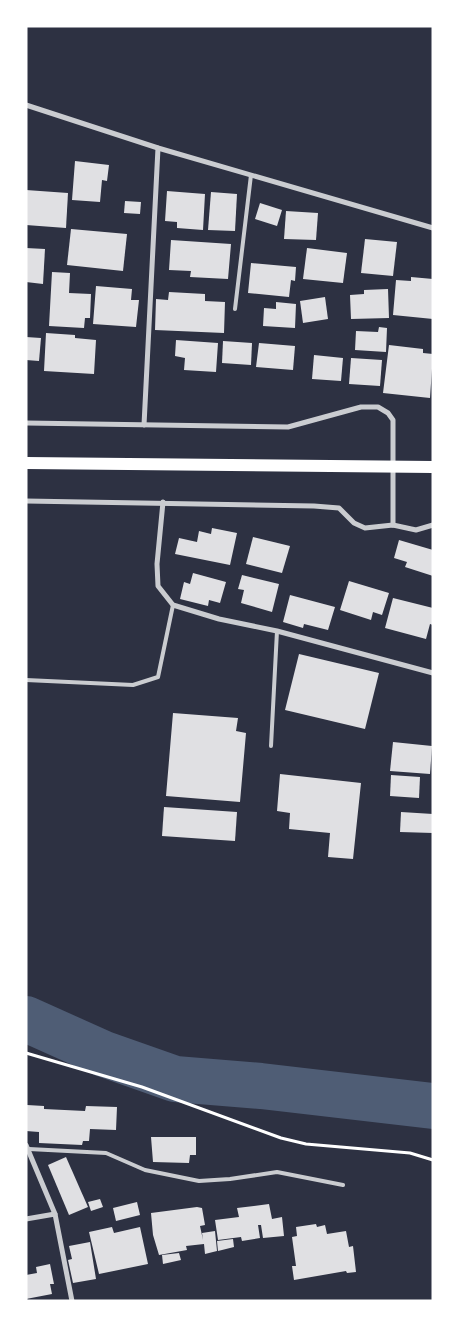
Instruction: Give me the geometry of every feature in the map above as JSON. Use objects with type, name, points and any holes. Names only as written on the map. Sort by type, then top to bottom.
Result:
[{"type":"main road","points":[[26,463],[433,467]]},
{"type":"street","points":[[26,104],[158,148],[433,228]]},
{"type":"street","points":[[144,425],[158,148]]},
{"type":"street","points":[[26,423],[288,427],[361,407],[378,408],[388,413],[393,420],[395,467],[393,525]]},
{"type":"street","points":[[26,501],[314,506],[339,508],[354,523],[365,528],[393,525],[416,530],[433,525]]},
{"type":"street","points":[[163,502],[157,564],[158,586],[173,606],[219,619],[278,631],[433,673]]},
{"type":"street","points":[[27,1147],[55,1214],[72,1301]]},
{"type":"street","points":[[26,1219],[55,1214]]},
{"type":"lane","points":[[235,309],[250,175]]},
{"type":"lane","points":[[26,680],[133,685],[158,677],[173,606]]},
{"type":"lane","points":[[271,746],[278,631]]},
{"type":"lane","points":[[27,1147],[106,1153],[145,1170],[200,1181],[277,1172],[343,1185]]},
{"type":"path","points":[[26,1054],[142,1087],[280,1138],[306,1144],[410,1153],[433,1160]]},
{"type":"building","points":[[75,161],[109,165],[107,181],[102,180],[100,202],[72,200]]},
{"type":"building","points":[[26,190],[68,193],[66,228],[26,225]]},
{"type":"building","points":[[167,191],[205,194],[203,230],[177,228],[177,222],[165,221]]},
{"type":"building","points":[[211,192],[237,194],[235,231],[208,230]]},
{"type":"building","points":[[125,201],[141,202],[140,214],[124,213]]},
{"type":"building","points":[[260,203],[282,210],[277,226],[255,219]]},
{"type":"building","points":[[286,211],[318,213],[316,240],[284,239]]},
{"type":"building","points":[[71,229],[127,234],[123,271],[67,265]]},
{"type":"building","points":[[365,239],[397,242],[393,276],[361,273]]},
{"type":"building","points":[[171,240],[231,244],[228,279],[190,277],[191,271],[169,270]]},
{"type":"building","points":[[26,248],[45,249],[43,284],[26,282]]},
{"type":"building","points":[[307,248],[347,253],[343,283],[303,279]]},
{"type":"building","points":[[251,263],[296,267],[295,281],[291,280],[289,297],[248,293]]},
{"type":"building","points":[[52,272],[70,273],[69,293],[91,294],[90,318],[85,318],[84,328],[49,326]]},
{"type":"building","points":[[411,277],[433,279],[433,319],[393,315],[396,280],[411,281]]},
{"type":"building","points":[[96,286],[132,289],[131,300],[139,300],[136,327],[93,324]]},
{"type":"building","points":[[388,289],[389,318],[351,319],[350,295],[364,294],[364,290]]},
{"type":"building","points":[[169,292],[205,294],[205,301],[225,302],[224,333],[155,330],[156,299],[168,300]]},
{"type":"building","points":[[325,297],[328,319],[303,323],[300,301]]},
{"type":"building","points":[[276,302],[296,304],[295,328],[263,326],[264,308],[276,309]]},
{"type":"building","points":[[379,327],[387,328],[386,352],[355,350],[356,331],[378,332]]},
{"type":"building","points":[[46,333],[75,335],[75,338],[96,340],[94,374],[44,371]]},
{"type":"building","points":[[26,337],[41,338],[39,361],[26,360]]},
{"type":"building","points":[[176,340],[218,343],[216,372],[184,370],[185,358],[175,356]]},
{"type":"building","points":[[223,341],[252,343],[251,365],[222,363]]},
{"type":"building","points":[[259,343],[295,346],[293,370],[256,367]]},
{"type":"building","points":[[389,345],[423,349],[423,353],[433,354],[430,398],[383,393]]},
{"type":"building","points":[[314,355],[343,358],[341,381],[312,379]]},
{"type":"building","points":[[351,358],[382,360],[380,386],[349,384]]},
{"type":"building","points":[[212,528],[237,533],[230,565],[175,554],[179,538],[197,542],[199,531],[211,534]]},
{"type":"building","points":[[253,537],[290,546],[282,573],[246,564]]},
{"type":"building","points":[[399,540],[433,550],[433,576],[405,567],[407,562],[394,558]]},
{"type":"building","points":[[193,573],[226,582],[220,603],[209,600],[208,606],[180,599],[184,582],[190,584]]},
{"type":"building","points":[[242,575],[279,584],[272,612],[241,603],[244,590],[238,589]]},
{"type":"building","points":[[349,581],[389,593],[382,615],[373,612],[371,620],[340,610]]},
{"type":"building","points":[[290,595],[335,607],[328,630],[304,624],[303,628],[283,622]]},
{"type":"building","points":[[393,598],[433,608],[433,625],[430,624],[426,639],[385,628]]},
{"type":"building","points":[[299,654],[379,673],[365,729],[285,710]]},
{"type":"building","points":[[173,713],[238,718],[236,731],[246,733],[240,802],[166,796]]},
{"type":"building","points":[[393,742],[432,746],[430,774],[390,771]]},
{"type":"building","points":[[280,774],[361,783],[353,859],[328,857],[330,833],[289,829],[290,813],[277,811]]},
{"type":"building","points":[[391,775],[420,777],[419,798],[390,796]]},
{"type":"building","points":[[164,807],[237,812],[235,841],[162,836]]},
{"type":"building","points":[[401,812],[433,814],[433,833],[400,832]]},
{"type":"building","points":[[27,1105],[44,1106],[44,1109],[85,1111],[86,1106],[117,1107],[116,1130],[90,1129],[89,1141],[83,1141],[82,1145],[39,1143],[39,1132],[26,1131]]},
{"type":"building","points":[[151,1137],[196,1137],[196,1155],[190,1155],[189,1163],[153,1162]]},
{"type":"building","points":[[66,1157],[88,1207],[69,1215],[48,1165]]},
{"type":"building","points":[[100,1199],[103,1207],[91,1211],[88,1202]]},
{"type":"building","points":[[137,1202],[140,1215],[116,1221],[113,1208]]},
{"type":"building","points":[[269,1204],[272,1219],[282,1217],[284,1236],[263,1238],[261,1225],[258,1225],[260,1238],[242,1241],[241,1237],[218,1240],[215,1220],[239,1217],[237,1208]]},
{"type":"building","points":[[202,1208],[205,1225],[200,1226],[203,1240],[202,1233],[215,1231],[217,1251],[205,1254],[204,1244],[186,1246],[187,1250],[159,1255],[153,1235],[151,1213]]},
{"type":"building","points":[[316,1224],[317,1227],[325,1225],[327,1234],[346,1231],[349,1247],[353,1246],[356,1272],[347,1273],[346,1271],[294,1280],[292,1266],[296,1266],[292,1237],[297,1236],[296,1227]]},
{"type":"building","points":[[112,1227],[114,1233],[140,1227],[148,1264],[99,1274],[89,1232]]},
{"type":"building","points":[[233,1239],[234,1247],[218,1251],[217,1241]]},
{"type":"building","points":[[90,1242],[96,1279],[73,1283],[68,1260],[72,1259],[69,1246]]},
{"type":"building","points":[[179,1253],[181,1260],[163,1264],[162,1255]]},
{"type":"building","points":[[50,1264],[54,1284],[50,1284],[52,1294],[26,1299],[26,1275],[37,1273],[36,1267]]},
{"type":"waterway","points":[[26,1019],[104,1054],[175,1079],[261,1086],[433,1106]]}]
